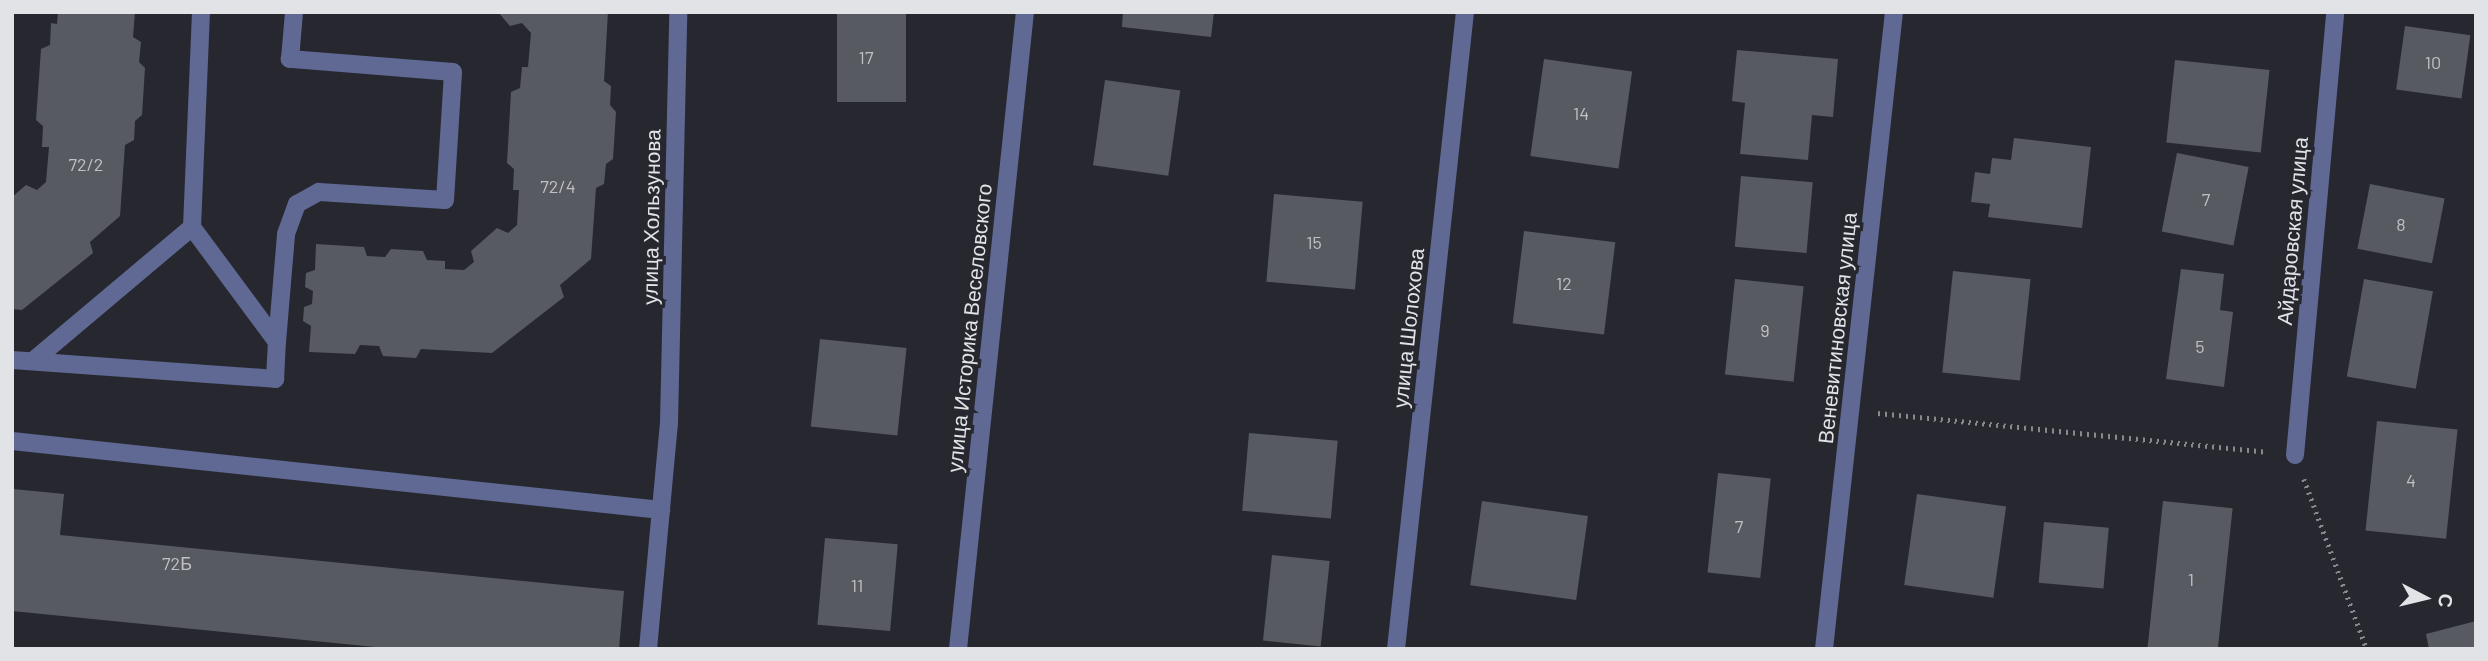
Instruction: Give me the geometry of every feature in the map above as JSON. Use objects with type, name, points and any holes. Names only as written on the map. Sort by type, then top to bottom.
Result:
[{"type":"street","points":[[201,12],[192,228],[277,342]]},
{"type":"street","points":[[12,360],[275,379],[286,234],[297,204],[319,192],[445,200],[453,72],[290,59],[294,12]]},
{"type":"street","name":"улица Хользунова","points":[[648,649],[669,423],[678,12]]},
{"type":"street","name":"улица Историка Веселовского","points":[[958,649],[1025,12]]},
{"type":"street","name":"улица Шолохова","points":[[1396,649],[1465,12]]},
{"type":"street","name":"Веневитиновская улица","points":[[1824,649],[1894,12]]},
{"type":"street","name":"Айдаровская улица","points":[[2295,455],[2335,12]]},
{"type":"street","points":[[33,361],[192,228]]},
{"type":"street","points":[[12,441],[661,510]]},
{"type":"path","points":[[1850,410],[2295,455],[2367,649]]},
{"type":"building","points":[[58,12],[135,12],[133,37],[141,42],[139,62],[145,68],[142,115],[135,121],[134,140],[125,145],[120,216],[90,242],[93,253],[22,310],[12,309],[12,197],[26,185],[37,190],[46,182],[49,147],[42,147],[43,126],[36,120],[41,49],[50,45],[51,23],[57,24]]},
{"type":"building","points":[[498,12],[608,12],[604,81],[611,86],[610,105],[616,112],[613,159],[606,164],[604,184],[596,188],[591,259],[560,285],[564,297],[492,353],[421,349],[416,358],[383,356],[379,346],[360,345],[355,354],[309,352],[311,326],[303,321],[304,307],[312,304],[313,291],[305,287],[306,273],[315,270],[316,244],[364,247],[367,256],[385,257],[391,249],[423,251],[427,260],[445,261],[445,269],[464,270],[474,262],[471,251],[497,228],[508,233],[517,225],[519,190],[513,190],[514,169],[507,163],[511,92],[520,88],[522,67],[528,67],[531,33],[522,23],[510,26]]},
{"type":"building","points":[[837,12],[906,12],[906,102],[837,102]]},
{"type":"building","points":[[1123,12],[1214,12],[1211,37],[1122,27]]},
{"type":"building","points":[[2405,26],[2470,35],[2461,99],[2396,89]]},
{"type":"building","points":[[1737,50],[1838,59],[1833,117],[1812,115],[1808,160],[1740,154],[1745,103],[1732,101]]},
{"type":"building","points":[[1544,59],[1632,71],[1618,168],[1530,156]]},
{"type":"building","points":[[2175,60],[2269,70],[2261,152],[2166,143]]},
{"type":"building","points":[[1105,80],[1180,91],[1168,176],[1093,165]]},
{"type":"building","points":[[2014,138],[2091,147],[2082,228],[1988,217],[1990,204],[1971,202],[1975,172],[1990,174],[1992,158],[2011,160]]},
{"type":"building","points":[[2177,153],[2249,167],[2233,245],[2162,232]]},
{"type":"building","points":[[1741,176],[1813,182],[1807,253],[1735,247]]},
{"type":"building","points":[[2370,184],[2445,199],[2432,263],[2357,249]]},
{"type":"building","points":[[1274,194],[1363,202],[1355,289],[1266,282]]},
{"type":"building","points":[[1524,231],[1615,242],[1604,335],[1513,323]]},
{"type":"building","points":[[2181,269],[2224,274],[2220,310],[2233,312],[2224,387],[2166,379]]},
{"type":"building","points":[[1953,271],[2031,279],[2020,381],[1942,372]]},
{"type":"building","points":[[1735,279],[1804,286],[1794,382],[1725,374]]},
{"type":"building","points":[[2364,279],[2433,291],[2416,389],[2347,376]]},
{"type":"building","points":[[820,339],[907,348],[897,436],[811,427]]},
{"type":"building","points":[[2377,421],[2458,429],[2446,539],[2366,530]]},
{"type":"building","points":[[1249,433],[1338,441],[1331,518],[1242,511]]},
{"type":"building","points":[[1718,473],[1771,479],[1760,578],[1708,572]]},
{"type":"building","points":[[13,489],[64,494],[60,535],[624,591],[619,649],[395,649],[12,611]]},
{"type":"building","points":[[1917,494],[2006,507],[1993,598],[1904,585]]},
{"type":"building","points":[[1482,501],[1588,516],[1576,600],[1470,585]]},
{"type":"building","points":[[2163,501],[2233,508],[2218,649],[2147,649]]},
{"type":"building","points":[[2044,522],[2109,528],[2103,588],[2039,583]]},
{"type":"building","points":[[825,538],[898,544],[890,631],[817,625]]},
{"type":"building","points":[[1272,555],[1330,561],[1321,647],[1263,641]]},
{"type":"building","points":[[2476,621],[2476,649],[2429,649],[2426,634]]}]
